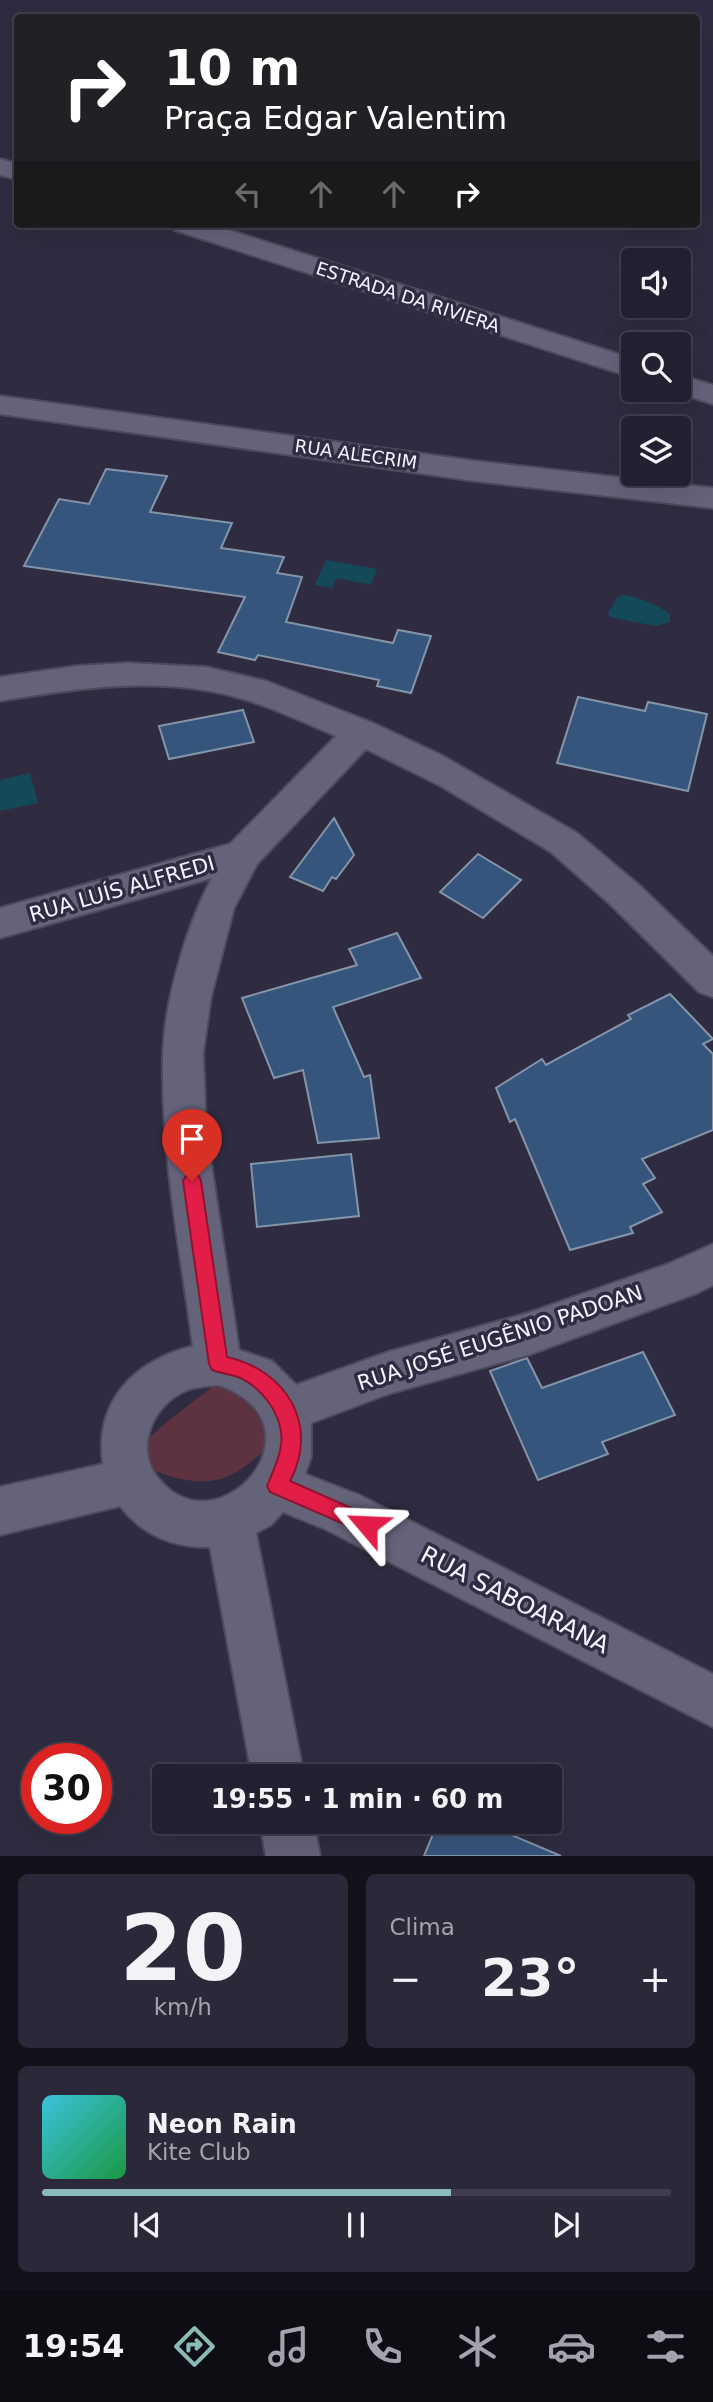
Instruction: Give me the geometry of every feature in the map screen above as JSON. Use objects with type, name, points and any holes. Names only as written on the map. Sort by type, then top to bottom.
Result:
[{"type":"street","name":"ESTRADA DA RIVIERA","points":[[195,228],[621,365]]},
{"type":"street","points":[[691,388],[713,395]]},
{"type":"street","name":"RUA ALECRIM","points":[[0,405],[475,471],[713,498]]},
{"type":"street","points":[[0,689],[96,673],[137,673],[207,679],[265,694],[361,732],[453,775],[568,845],[713,981]]},
{"type":"street","points":[[218,1364],[185,1129],[183,1052],[201,952],[215,908],[243,855],[361,732]]},
{"type":"street","name":"RUA LUÍS ALFREDI","points":[[0,923],[243,855]]},
{"type":"street","name":"RUA JOSÉ EUGÊNIO PADOAN","points":[[286,1410],[388,1373],[528,1334],[681,1279],[713,1264]]},
{"type":"street","points":[[218,1364],[243,1369],[264,1382],[286,1410],[291,1429],[287,1467],[277,1486],[257,1507],[229,1521],[190,1524],[171,1519],[154,1509],[140,1496],[130,1481],[123,1457],[124,1433],[133,1409],[148,1390],[169,1375],[194,1366],[218,1364]]},
{"type":"street","points":[[0,1511],[130,1481]]},
{"type":"street","name":"RUA SABOARANA","points":[[277,1486],[342,1512],[713,1701]]},
{"type":"street","points":[[229,1521],[276,1764]]},
{"type":"street","points":[[289,1834],[293,1856]]},
{"type":"shaded area","points":[[228,1375],[278,1405],[266,1450],[229,1476],[204,1481],[191,1481],[164,1474],[128,1457],[169,1420]]},
{"type":"water","points":[[326,560],[377,569],[371,585],[336,578],[332,588],[315,585]]},
{"type":"water","points":[[623,595],[662,608],[670,615],[670,622],[655,626],[610,617],[608,613],[617,598]]},
{"type":"water","points":[[30,773],[38,803],[0,811],[0,780]]},
{"type":"building","points":[[106,469],[167,476],[150,512],[232,523],[221,548],[284,557],[277,573],[302,577],[286,622],[393,643],[398,630],[431,636],[411,693],[377,686],[379,680],[258,655],[255,660],[218,652],[245,597],[24,566],[59,499],[89,504]]},
{"type":"building","points":[[578,697],[645,711],[648,702],[707,714],[688,791],[557,763]]},
{"type":"building","points":[[243,710],[254,742],[169,759],[159,726]]},
{"type":"building","points":[[334,818],[354,855],[336,879],[332,877],[323,891],[290,877]]},
{"type":"building","points":[[478,854],[521,880],[483,918],[440,892]]},
{"type":"building","points":[[397,933],[421,978],[333,1007],[364,1077],[370,1075],[379,1138],[318,1143],[303,1070],[274,1078],[242,998],[357,965],[349,949]]},
{"type":"building","points":[[670,994],[713,1039],[703,1044],[713,1054],[713,1130],[642,1159],[655,1178],[643,1184],[662,1212],[630,1227],[633,1233],[570,1250],[515,1119],[510,1122],[496,1088],[542,1059],[546,1065],[631,1019],[628,1015]]},
{"type":"building","points":[[351,1154],[359,1216],[257,1227],[251,1164]]},
{"type":"building","points":[[643,1352],[675,1415],[602,1442],[608,1454],[538,1480],[490,1371],[527,1358],[542,1388]]},
{"type":"building","points":[[433,1834],[509,1834],[561,1856],[424,1856]]},
{"type":"route","points":[[192,1181],[218,1364],[243,1369],[254,1375],[273,1390],[286,1410],[291,1429],[291,1449],[287,1467],[277,1486],[367,1525]]}]
